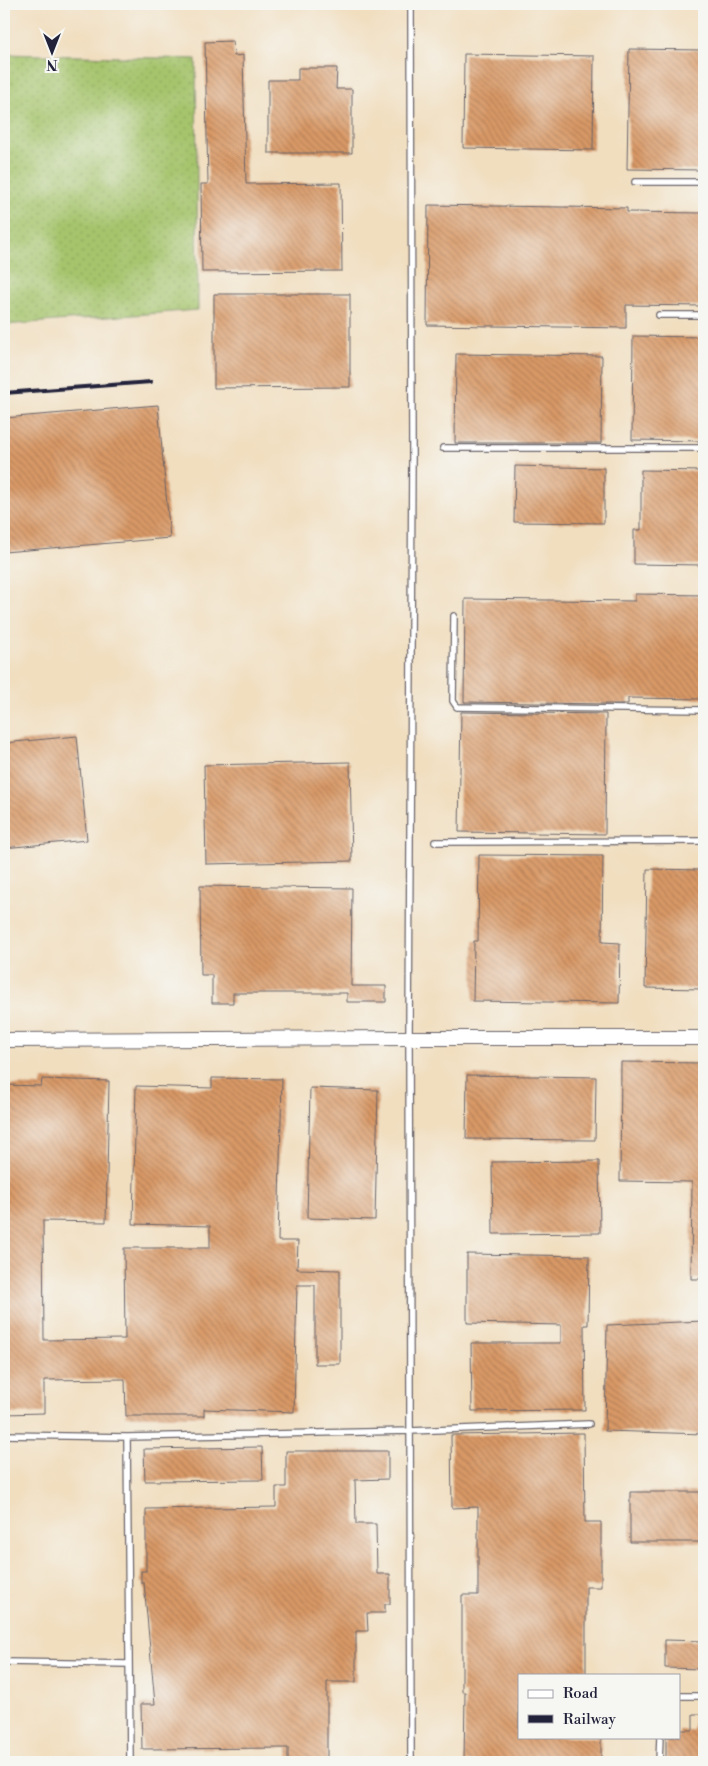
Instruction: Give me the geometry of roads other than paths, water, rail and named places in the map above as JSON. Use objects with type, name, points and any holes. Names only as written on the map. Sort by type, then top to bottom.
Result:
[{"type":"street","points":[[4,1040],[704,1038]]},
{"type":"lane","points":[[410,1762],[411,4]]},
{"type":"lane","points":[[635,182],[704,182]]},
{"type":"lane","points":[[659,315],[704,315]]},
{"type":"lane","points":[[443,448],[704,448]]},
{"type":"lane","points":[[454,616],[453,700],[457,707],[461,709],[704,710]]},
{"type":"lane","points":[[435,842],[704,841]]},
{"type":"lane","points":[[4,1434],[128,1437],[410,1431],[589,1424]]},
{"type":"lane","points":[[128,1437],[130,1762]]},
{"type":"lane","points":[[4,1662],[129,1664]]},
{"type":"lane","points":[[680,1696],[704,1696]]},
{"type":"lane","points":[[660,1738],[660,1762]]},
{"type":"railway","points":[[4,393],[151,382]]}]
